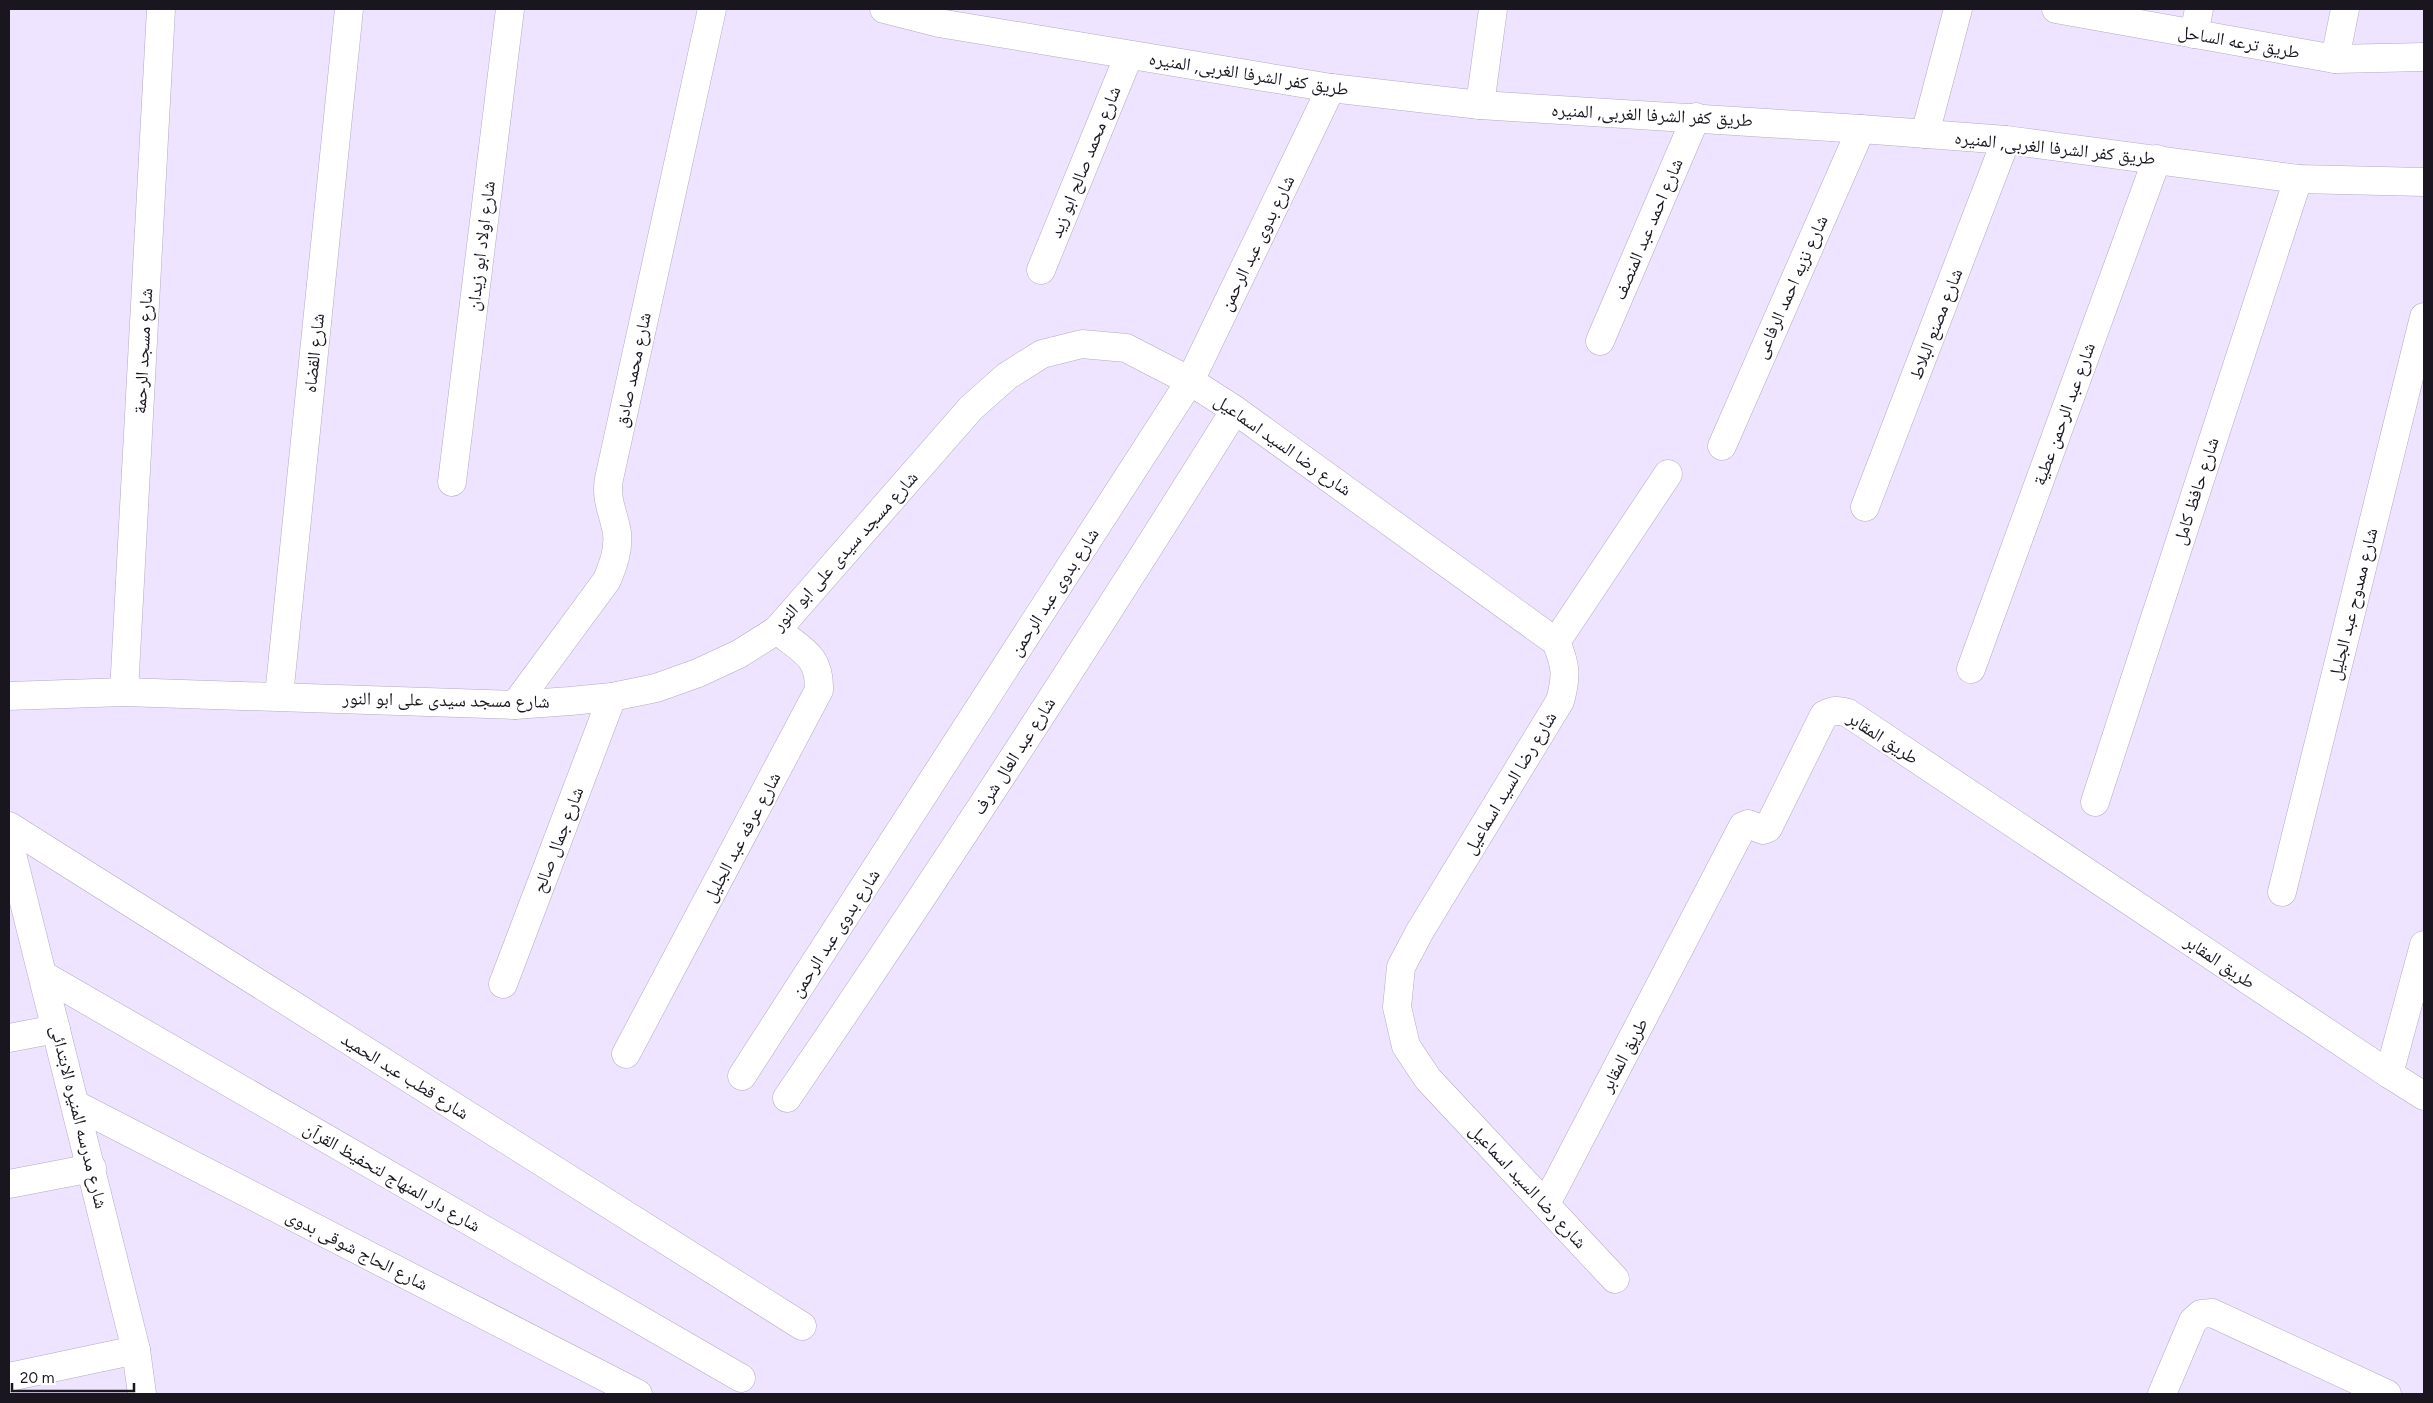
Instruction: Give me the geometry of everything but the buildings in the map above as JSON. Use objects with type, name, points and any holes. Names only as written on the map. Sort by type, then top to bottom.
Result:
[{"type":"street","name":"شارع مسجد الرحمة","points":[[124,692],[161,9]]},
{"type":"street","name":"شارع القضاه","points":[[280,696],[348,9]]},
{"type":"street","name":"شارع اولاد ابو زيدان","points":[[452,482],[510,9]]},
{"type":"street","name":"شارع محمد صادق","points":[[515,705],[607,580],[616,558],[617,534],[608,500],[609,479],[712,9]]},
{"type":"street","name":"طريق كفر الشرفا الغربى, المنيره","points":[[884,9],[939,23],[1331,88],[1480,105],[1861,128],[2006,140],[2298,179],[2424,182]]},
{"type":"street","points":[[1480,105],[1493,9]]},
{"type":"street","points":[[1925,134],[1958,9]]},
{"type":"street","name":"طريق ترعه الساحل","points":[[2056,9],[2197,21],[2335,59],[2424,57]]},
{"type":"street","points":[[2335,59],[2345,9]]},
{"type":"street","name":"شارع محمد صالح ابو زيد","points":[[1041,270],[1129,55]]},
{"type":"street","name":"شارع بدوى عبد الرحمن","points":[[742,1076],[1190,381],[1331,88]]},
{"type":"street","name":"شارع احمد عبد المنصف","points":[[1600,341],[1696,117]]},
{"type":"street","name":"شارع نزيه احمد الرفاعى","points":[[1722,446],[1861,128]]},
{"type":"street","name":"شارع مصنع البلاط","points":[[1865,507],[2006,140]]},
{"type":"street","name":"شارع عبد الرحمن عطية","points":[[1971,669],[2157,159]]},
{"type":"street","name":"شارع حافظ كامل","points":[[2095,802],[2298,179]]},
{"type":"street","name":"شارع ممدوح عبد الجليل","points":[[2282,892],[2424,317]]},
{"type":"street","name":"شارع مسجد سيدى على ابو النور","points":[[9,696],[124,692],[515,705],[612,697],[656,688],[698,673],[739,654],[777,630],[971,408],[1007,376],[1042,354],[1082,344],[1126,348],[1190,381]]},
{"type":"street","name":"شارع رضا السيد اسماعيل","points":[[1190,381],[1235,410],[1556,642],[1564,660],[1566,681],[1560,701],[1415,940],[1401,967],[1397,1007],[1406,1046],[1428,1079],[1615,1279]]},
{"type":"street","name":"شارع عبد العال شرف","points":[[787,1098],[905,924],[995,786],[1235,410]]},
{"type":"street","points":[[1556,642],[1668,474]]},
{"type":"street","name":"شارع عرفه عبد الجليل","points":[[626,1054],[819,690],[820,674],[814,660],[777,630]]},
{"type":"street","name":"شارع جمال صالح","points":[[503,984],[612,697]]},
{"type":"street","name":"طريق المقابر","points":[[1546,1204],[1743,826],[1748,824],[1763,830],[1768,828],[1824,715],[1831,711],[1840,710],[1848,713],[2424,1096]]},
{"type":"street","name":"شارع قطب عبد الحميد","points":[[9,826],[802,1326]]},
{"type":"street","name":"شارع مدرسه المنيره الابتدائى","points":[[9,842],[14,882],[43,975],[92,1168],[136,1350],[142,1394]]},
{"type":"street","points":[[2389,1074],[2424,945]]},
{"type":"street","name":"شارع دار المنهاج لتحفيظ القرآن","points":[[43,975],[741,1378]]},
{"type":"street","points":[[9,1038],[56,1029]]},
{"type":"street","name":"شارع الحاج شوقى بدوى","points":[[76,1105],[638,1394]]},
{"type":"street","points":[[9,1184],[92,1168]]},
{"type":"street","points":[[2162,1394],[2193,1321],[2202,1314],[2212,1313],[2387,1394]]},
{"type":"street","points":[[9,1377],[136,1350]]}]
